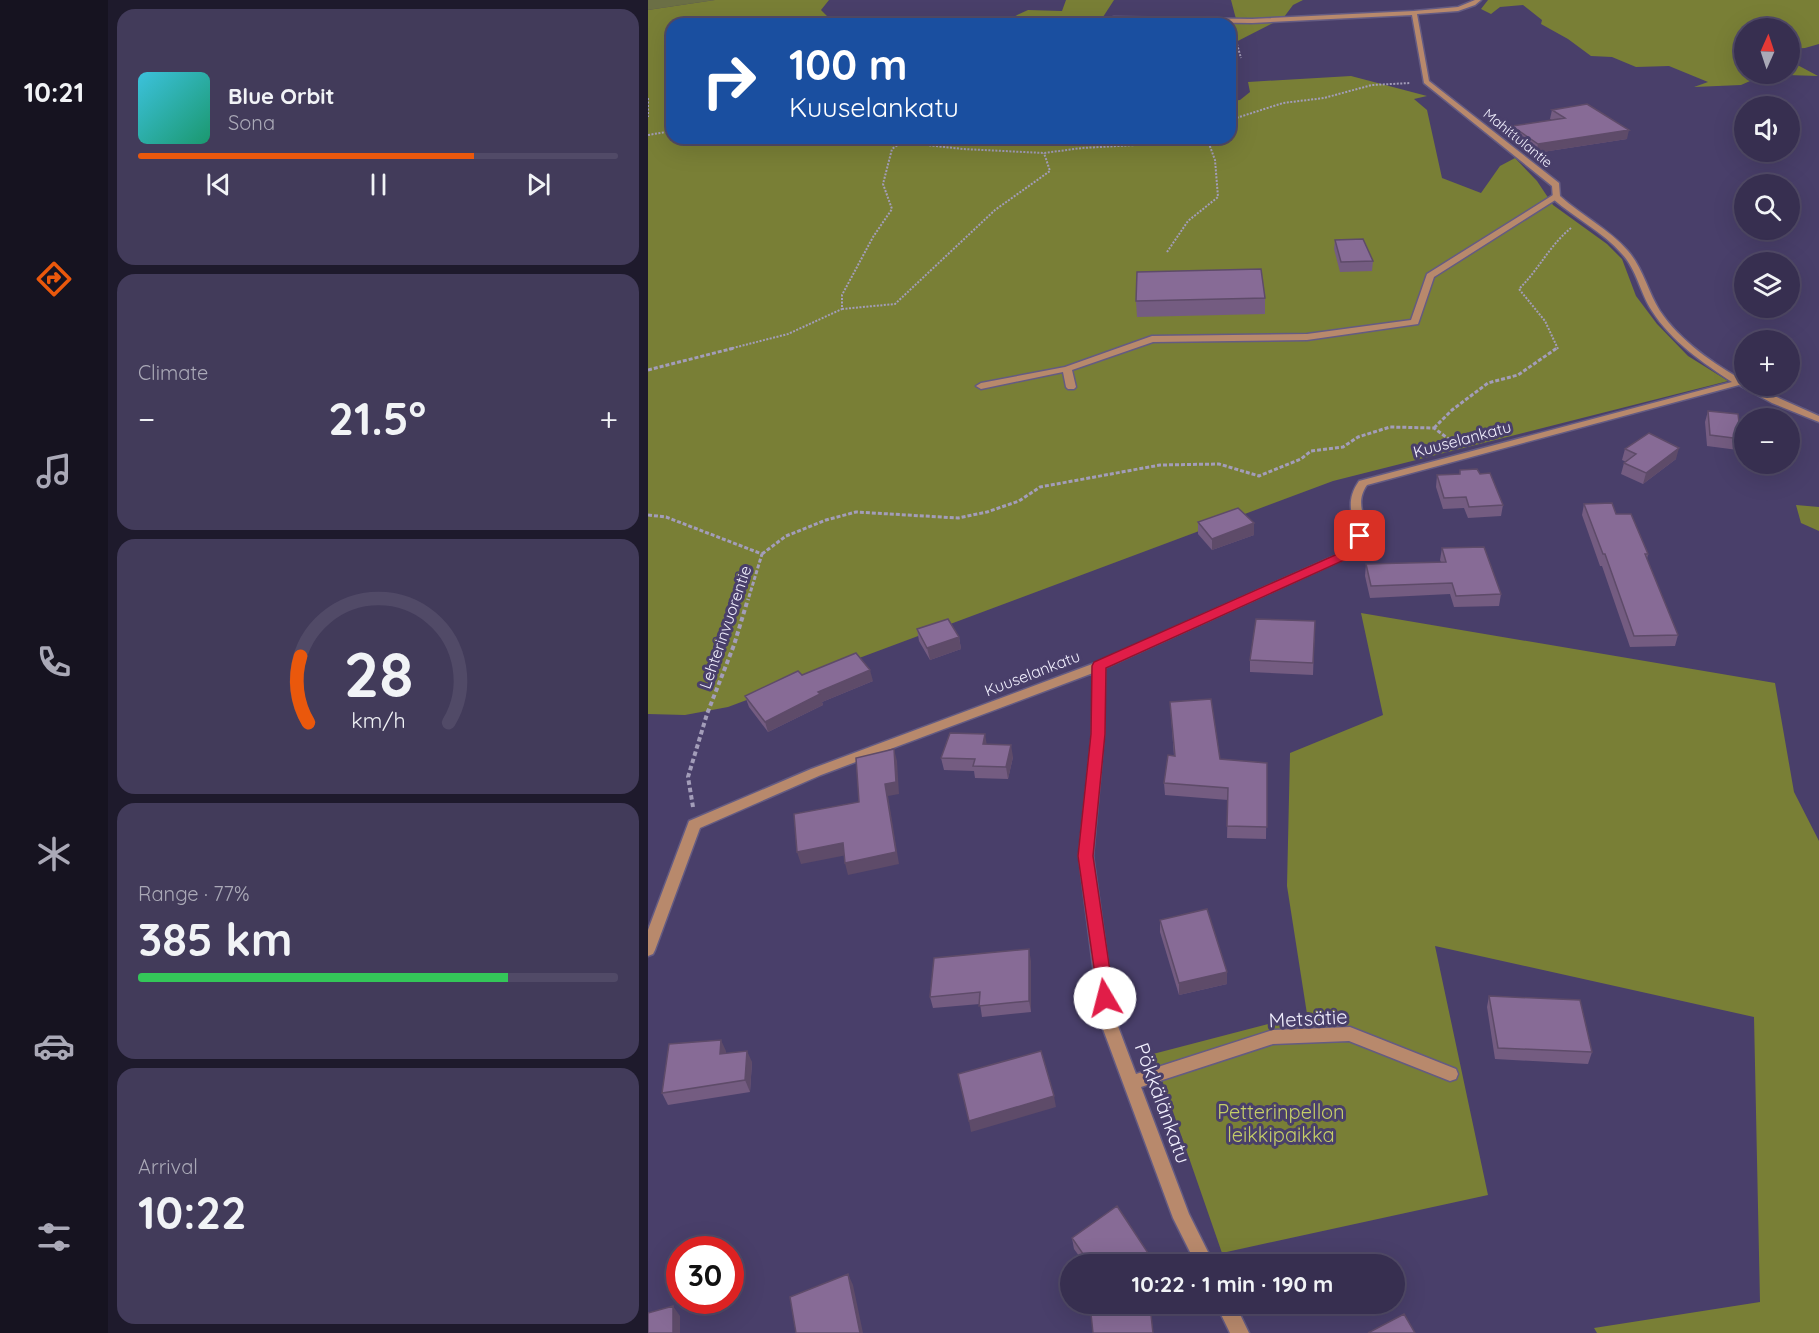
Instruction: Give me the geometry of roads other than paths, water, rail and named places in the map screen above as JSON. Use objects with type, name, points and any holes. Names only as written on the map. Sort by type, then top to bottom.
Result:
[{"type":"street","points":[[1236,21],[1462,8],[1475,4],[1478,0]]},
{"type":"street","name":"Mahittulantie","points":[[1414,12],[1425,82],[1556,185],[1556,197],[1573,212],[1602,230],[1626,252],[1634,264],[1647,298],[1662,319],[1690,347],[1734,381]]},
{"type":"street","points":[[981,386],[1067,369],[1152,339],[1307,338],[1415,322],[1430,276],[1556,197]]},
{"type":"street","points":[[1067,369],[1071,387]]},
{"type":"street","name":"Kuuselankatu","points":[[648,950],[694,825],[816,772],[1099,666],[1347,555],[1360,536],[1356,495],[1363,483],[1734,384]]},
{"type":"street","name":"Mahittulantie","points":[[1767,396],[1819,419]]},
{"type":"street","name":"Pökkälänkatu","points":[[1099,666],[1098,734],[1086,856],[1108,1021],[1182,1218],[1200,1254]]},
{"type":"street","name":"Metsätie","points":[[1131,1083],[1273,1037],[1350,1034],[1450,1074]]},
{"type":"street","points":[[1230,1314],[1240,1333]]},
{"type":"park label","name":"Petterinpellon leikkipaikka","points":[[1281,1122]]}]
